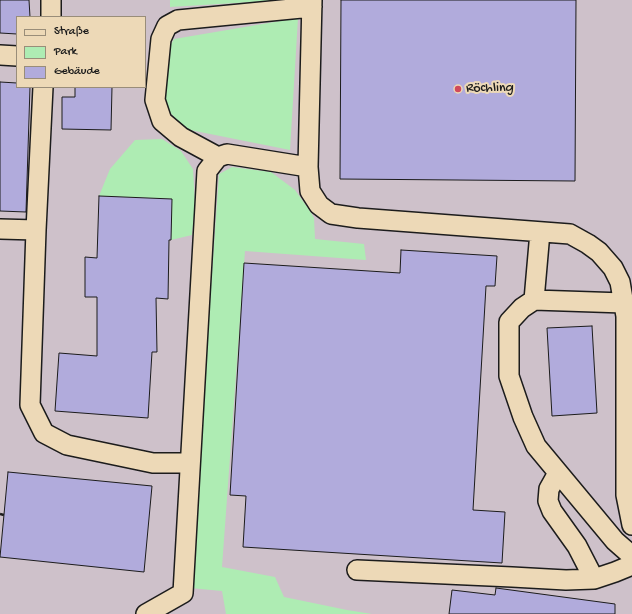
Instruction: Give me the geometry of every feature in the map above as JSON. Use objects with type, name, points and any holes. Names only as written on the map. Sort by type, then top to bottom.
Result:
[{"type":"lane","points":[[51,0],[51,16]]},
{"type":"lane","points":[[218,157],[181,137],[162,121],[155,100],[161,39],[167,26],[178,20],[312,4],[308,167],[310,191],[318,205],[331,214],[358,218],[570,234],[599,252],[613,268],[620,282],[626,316],[626,495],[632,525]]},
{"type":"lane","points":[[0,55],[16,56]]},
{"type":"lane","points":[[43,88],[30,405],[44,433],[66,445],[153,463],[190,463]]},
{"type":"lane","points":[[146,614],[183,592],[207,171],[218,157],[227,154],[308,167]]},
{"type":"lane","points":[[0,229],[36,230]]},
{"type":"lane","points":[[534,300],[540,232]]},
{"type":"lane","points":[[624,303],[534,300],[522,308],[509,322],[509,376],[523,418],[536,446],[615,542],[632,556]]},
{"type":"lane","points":[[558,473],[549,489],[548,501],[552,511],[577,546],[594,579]]},
{"type":"lane","points":[[357,570],[566,580],[594,579],[632,565]]},
{"type":"path","points":[[0,514],[4,515]]},
{"type":"shaded area","points":[[0,0],[632,0],[632,614],[0,614]]},
{"type":"green space","points":[[170,0],[285,0],[170,7]]},
{"type":"green space","points":[[298,18],[290,150],[185,129],[166,108],[164,57],[174,39]]},
{"type":"green space","points":[[162,139],[181,151],[193,169],[195,204],[192,235],[171,240],[172,199],[99,196],[110,169],[135,140]]},
{"type":"green space","points":[[232,167],[271,172],[295,190],[310,211],[314,218],[315,239],[364,244],[366,260],[245,251],[222,567],[275,577],[284,597],[372,614],[226,614],[222,591],[190,588],[219,174]]},
{"type":"building","points":[[0,0],[29,0],[30,16],[16,16],[16,34],[0,33]]},
{"type":"building","name":"Röchling","points":[[341,0],[576,0],[575,181],[340,179]]},
{"type":"building","points":[[0,82],[16,83],[16,88],[30,88],[26,212],[0,211]]},
{"type":"building","points":[[75,88],[112,88],[111,130],[62,129],[62,97],[75,97]]},
{"type":"building","points":[[99,196],[172,199],[171,240],[169,240],[168,299],[156,298],[157,352],[152,352],[148,418],[55,411],[59,353],[97,356],[97,297],[85,297],[85,257],[97,258]]},
{"type":"building","points":[[401,250],[497,256],[495,286],[486,286],[473,510],[505,512],[502,563],[243,547],[246,496],[230,495],[244,263],[400,273]]},
{"type":"building","points":[[592,326],[597,413],[552,416],[547,328]]},
{"type":"building","points":[[8,472],[152,486],[144,572],[0,557]]},
{"type":"building","points":[[496,588],[615,604],[615,614],[449,614],[452,590],[495,595]]},
{"type":"place","name":"Röchling","points":[[458,89]]}]
